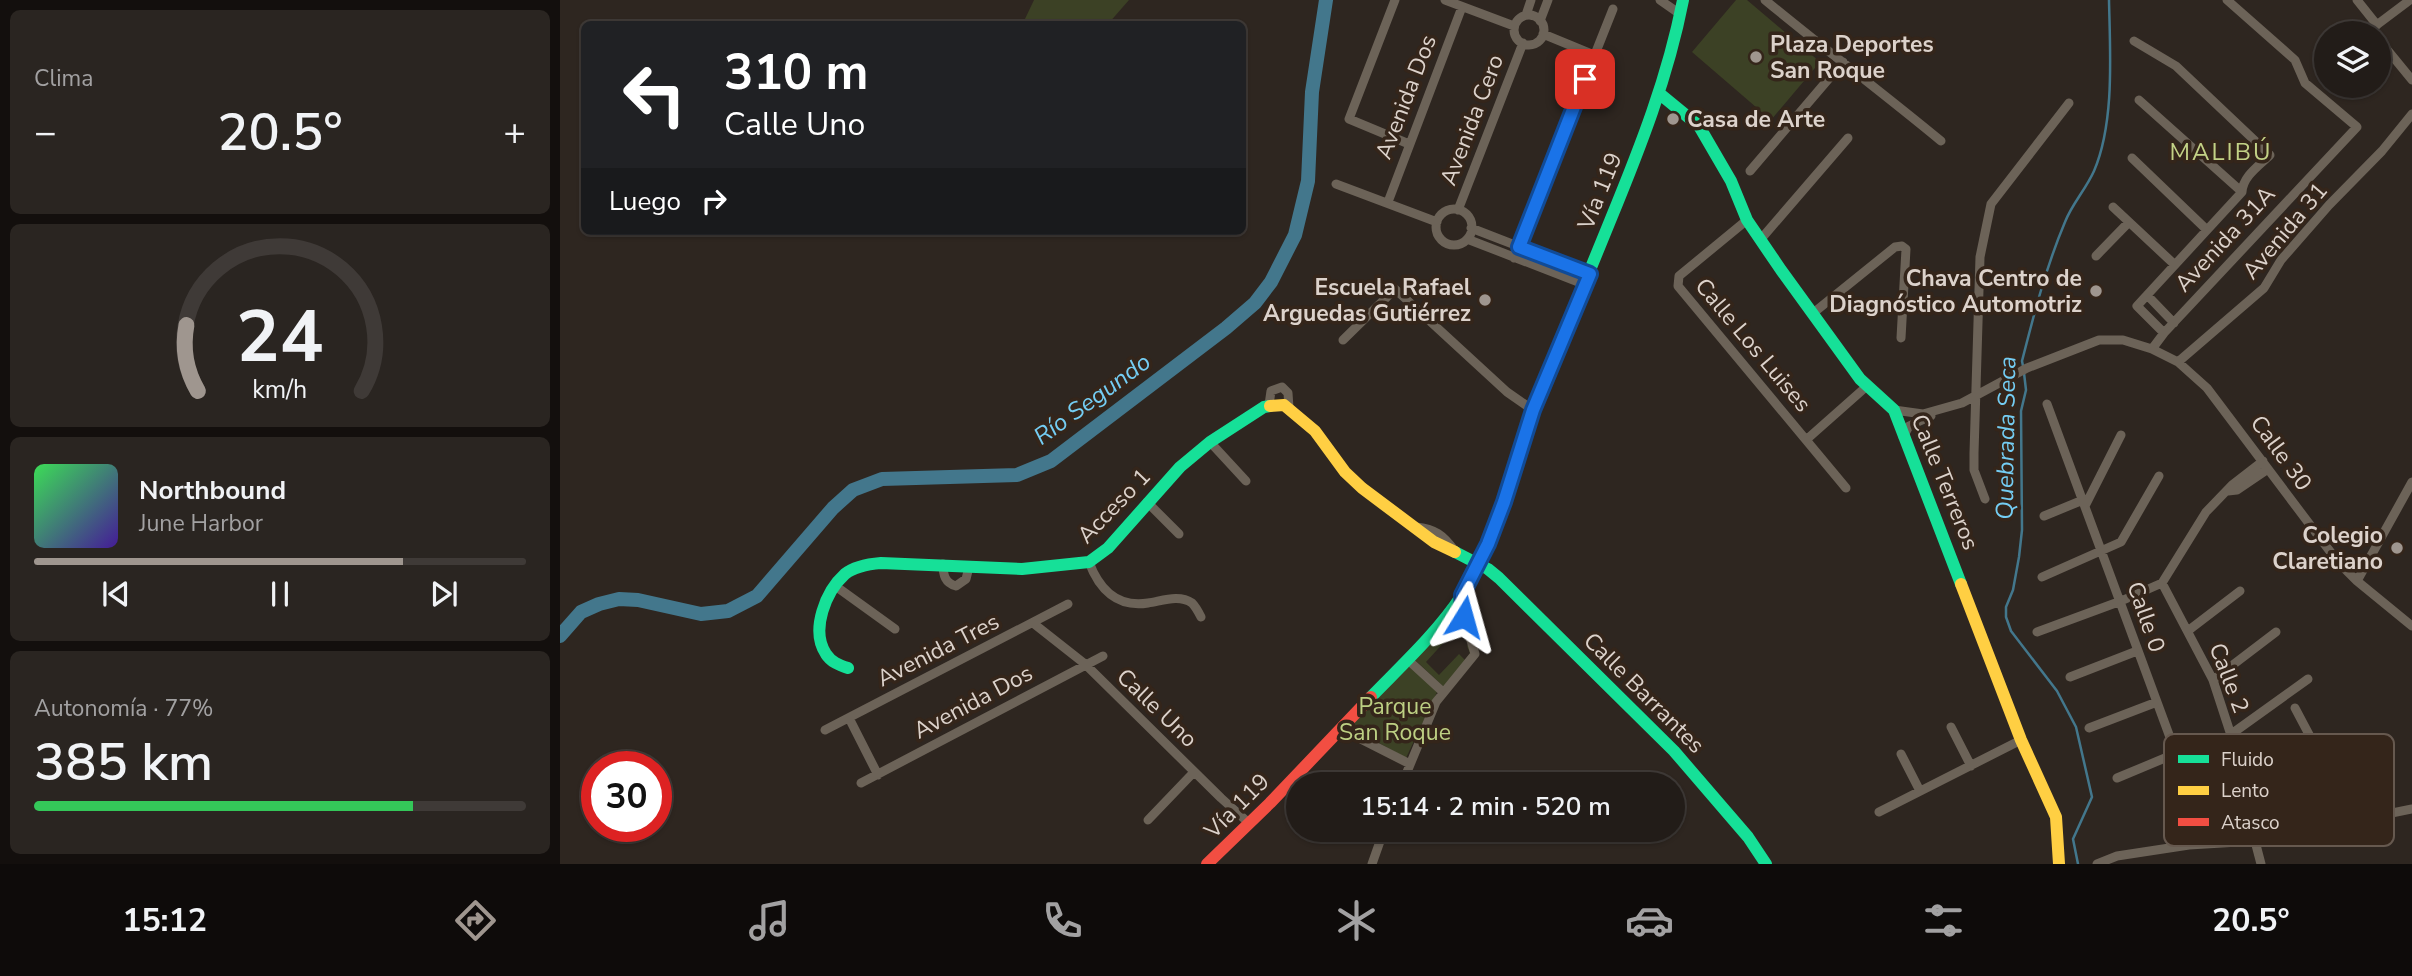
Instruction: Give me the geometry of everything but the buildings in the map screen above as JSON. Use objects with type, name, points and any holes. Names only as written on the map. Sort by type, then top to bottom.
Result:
[{"type":"street","points":[[1395,0],[1349,119],[1409,144]]},
{"type":"street","points":[[1446,0],[1514,26]]},
{"type":"street","points":[[1526,16],[1531,0]]},
{"type":"street","points":[[1543,34],[1540,21],[1548,0]]},
{"type":"street","points":[[1660,0],[1680,14]]},
{"type":"street","name":"Vía 119","points":[[1207,864],[1250,824],[1407,659],[1462,595],[1479,565],[1504,502],[1535,407],[1588,280],[1660,94],[1683,0]]},
{"type":"street","points":[[1765,0],[1941,141]]},
{"type":"street","name":"Avenida 31A","points":[[2152,349],[2357,127],[2305,83],[2295,60],[2227,0]]},
{"type":"street","points":[[2357,0],[2374,21]]},
{"type":"street","points":[[2382,21],[2410,0]]},
{"type":"street","name":"Avenida Dos","points":[[1388,202],[1462,7]]},
{"type":"street","points":[[1514,258],[1613,9]]},
{"type":"street","points":[[1540,21],[1534,16],[1518,19],[1514,26],[1516,36],[1522,43],[1532,44],[1543,34]]},
{"type":"street","points":[[1543,34],[1594,55]]},
{"type":"street","points":[[2134,41],[2176,66],[2270,155],[2242,184],[2242,192],[2137,306],[2164,333]]},
{"type":"street","name":"Avenida Cero","points":[[1458,210],[1522,43]]},
{"type":"street","points":[[2391,54],[2412,80]]},
{"type":"street","points":[[1750,171],[1843,62]]},
{"type":"street","name":"Calle Terreros","points":[[1660,94],[1699,126],[1731,181],[1747,220],[1760,239],[1867,386],[1894,410],[2021,740],[2056,817],[2059,864]]},
{"type":"street","points":[[2138,100],[2242,192]]},
{"type":"street","points":[[1985,499],[1975,470],[1975,395],[1980,257],[1991,204],[2069,103]]},
{"type":"street","name":"Avenida 31","points":[[2178,362],[2264,288],[2281,260],[2329,205],[2382,151],[2412,114]]},
{"type":"street","points":[[1760,239],[1848,138]]},
{"type":"street","points":[[2132,158],[2207,230]]},
{"type":"street","points":[[1336,184],[1437,222]]},
{"type":"street","points":[[2113,207],[2175,265]]},
{"type":"street","points":[[1458,210],[1468,217],[1471,228],[1467,239],[1458,245],[1447,244],[1436,232],[1437,222],[1448,211],[1458,210]]},
{"type":"street","name":"Calle Los Luises","points":[[1747,220],[1679,276],[1678,286],[1846,488]]},
{"type":"street","points":[[2096,256],[2129,222]]},
{"type":"street","points":[[1471,228],[1519,247],[1588,280]]},
{"type":"street","points":[[1467,239],[1514,258],[1588,280]]},
{"type":"street","points":[[1812,314],[1895,247],[1902,246],[1906,249],[1901,338]]},
{"type":"street","points":[[1343,340],[1395,289],[1500,384],[1509,387],[1535,407]]},
{"type":"street","points":[[2147,295],[2174,323]]},
{"type":"street","name":"Calle 30","points":[[1975,395],[2022,370],[2099,340],[2123,340],[2152,349],[2178,362],[2207,388],[2338,562],[2412,626]]},
{"type":"street","name":"Calle Los Luises","points":[[1806,440],[1867,386]]},
{"type":"street","points":[[1903,437],[1909,426],[1975,395]]},
{"type":"street","name":"Acceso 1","points":[[834,585],[845,574],[869,564],[943,564],[1022,569],[1089,562],[1108,548],[1180,467],[1210,442],[1269,405],[1278,404],[1289,408],[1315,431],[1353,480],[1434,541],[1479,565]]},
{"type":"street","name":"Calle 0","points":[[2047,404],[2170,734]]},
{"type":"street","points":[[1894,410],[1923,414],[1940,411]]},
{"type":"street","points":[[2044,516],[2084,503],[2121,435]]},
{"type":"street","points":[[1210,442],[1246,481]]},
{"type":"street","points":[[2037,632],[2122,601],[2162,583],[2206,512],[2228,491],[2237,490],[2265,465]]},
{"type":"street","points":[[2042,577],[2121,542],[2160,476]]},
{"type":"street","points":[[2357,581],[2412,482]]},
{"type":"street","points":[[1147,502],[1180,534]]},
{"type":"street","points":[[1089,562],[1103,590],[1115,597],[1133,603],[1176,598],[1192,603],[1202,617]]},
{"type":"street","points":[[943,564],[945,578],[949,584],[956,586],[966,579],[969,566]]},
{"type":"street","name":"Calle Barrantes","points":[[1479,565],[1499,578],[1674,751],[1748,837],[1766,864]]},
{"type":"street","name":"Calle 2","points":[[2162,583],[2213,680],[2230,734]]},
{"type":"street","points":[[848,668],[838,666],[830,660],[823,649],[820,635],[824,603],[834,585],[895,629]]},
{"type":"street","points":[[2189,630],[2240,591]]},
{"type":"street","points":[[1407,772],[1436,702],[1475,654],[1464,617],[1462,595]]},
{"type":"street","name":"Avenida Tres","points":[[825,730],[1068,604]]},
{"type":"street","name":"Calle Uno","points":[[1033,622],[1085,664],[1250,824]]},
{"type":"street","points":[[2213,680],[2276,632]]},
{"type":"street","points":[[2070,677],[2137,651]]},
{"type":"street","name":"Avenida Dos","points":[[862,783],[1103,656]]},
{"type":"street","points":[[1407,659],[1443,692]]},
{"type":"street","points":[[2231,734],[2308,679]]},
{"type":"street","points":[[2089,728],[2157,702]]},
{"type":"street","points":[[2295,708],[2309,734]]},
{"type":"street","points":[[849,718],[878,775]]},
{"type":"street","points":[[1951,727],[1971,766]]},
{"type":"street","points":[[1341,729],[1410,764]]},
{"type":"street","points":[[1879,811],[2021,740]]},
{"type":"street","points":[[1901,754],[1920,791]]},
{"type":"street","points":[[2117,778],[2164,758]]},
{"type":"street","points":[[1148,820],[1194,772]]},
{"type":"street","points":[[2394,813],[2412,809]]},
{"type":"street","points":[[1372,864],[1380,842]]},
{"type":"street","points":[[2097,864],[2117,856],[2188,846]]},
{"type":"street","points":[[2256,846],[2261,864]]},
{"type":"green space","points":[[1034,0],[1129,0],[1111,21],[1024,21]]},
{"type":"green space","name":"Plaza Deportes San Roque","points":[[1736,0],[1747,0],[1820,62],[1771,120],[1692,52]]},
{"type":"green space","points":[[1458,610],[1469,640],[1454,624],[1444,635],[1447,639],[1426,662],[1439,675],[1459,654],[1465,660],[1470,653],[1467,646],[1469,643],[1473,653],[1444,687],[1413,658]]},
{"type":"green space","name":"Parque San Roque","points":[[1409,664],[1438,690],[1406,758],[1350,727]]},
{"type":"waterway","name":"Río Segundo","points":[[560,636],[581,612],[619,599],[638,600],[701,614],[728,611],[757,596],[833,508],[853,490],[882,479],[1017,475],[1051,461],[1226,328],[1255,303],[1271,282],[1295,235],[1308,181],[1312,92],[1326,0]]},
{"type":"waterway","name":"Quebrada Seca","points":[[2023,366],[2031,326],[2052,256],[2068,215],[2091,178],[2101,152],[2110,87],[2109,0]]},
{"type":"waterway","name":"Quebrada Seca","points":[[2024,373],[2026,390],[2021,411],[2022,530],[2006,617],[2011,631],[2057,691],[2076,727],[2092,797],[2073,839],[2078,864]]},
{"type":"traffic: fast","points":[[1371,697],[1442,622],[1475,573],[1494,527],[1534,407],[1642,139],[1661,85],[1683,0]]},
{"type":"traffic: fast","points":[[1660,94],[1699,126],[1731,181],[1747,220],[1781,270],[1860,379],[1894,410],[1961,584]]},
{"type":"traffic: fast","points":[[848,668],[828,657],[821,644],[820,623],[826,600],[838,581],[849,571],[881,563],[1022,569],[1089,562],[1108,548],[1180,467],[1210,442],[1264,407],[1270,406]]},
{"type":"traffic: fast","points":[[1455,552],[1488,569],[1499,578],[1674,751],[1748,837],[1766,864]]},
{"type":"traffic: slow","points":[[1270,406],[1284,405],[1315,431],[1345,472],[1362,488],[1434,542],[1455,552]]},
{"type":"traffic: slow","points":[[1961,584],[2021,740],[2056,817],[2059,864]]},
{"type":"traffic: jam","points":[[1207,864],[1270,803],[1371,697]]},
{"type":"place","name":"Plaza Deportes San Roque","points":[[1756,57]]},
{"type":"place","name":"Casa de Arte","points":[[1673,119]]},
{"type":"place","name":"Chava Centro de Diagnóstico Automotriz","points":[[2096,291]]},
{"type":"place","name":"Escuela Rafael Arguedas Gutiérrez","points":[[1485,300]]},
{"type":"place","name":"Colegio Claretiano","points":[[2397,548]]},
{"type":"district","name":"MALIBÚ","points":[[2221,152]]},
{"type":"route","points":[[1464,617],[1462,595],[1488,544],[1533,410],[1590,274],[1519,247],[1585,79]]}]
